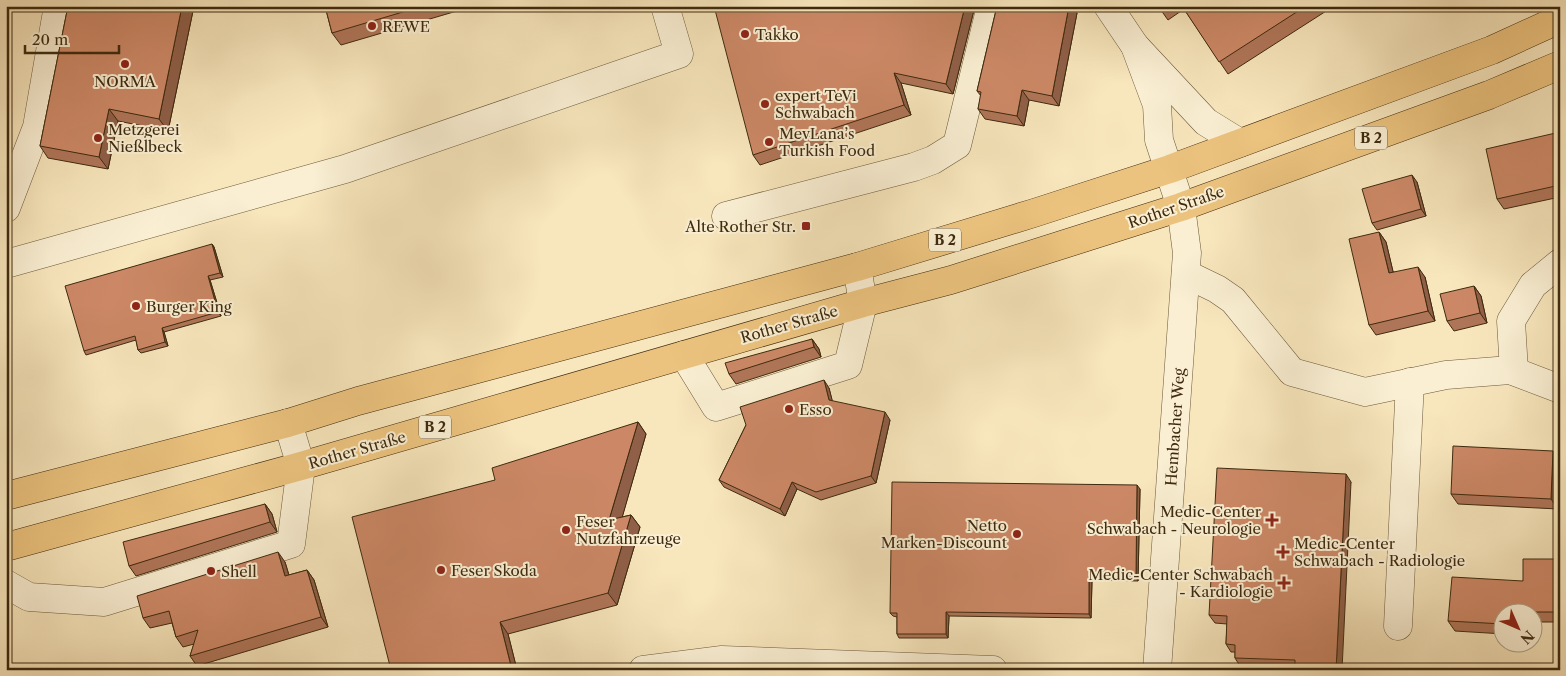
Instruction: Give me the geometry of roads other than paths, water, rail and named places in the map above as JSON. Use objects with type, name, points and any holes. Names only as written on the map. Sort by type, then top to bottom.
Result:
[{"type":"main road","name":"B 2","points":[[6,496],[288,423],[358,401],[856,267],[1034,213],[1170,169],[1492,50],[1560,19]]},
{"type":"main road","name":"Rother Straße","points":[[6,547],[301,466],[864,303],[951,280],[1181,207],[1490,95],[1560,65]]},
{"type":"street","points":[[6,208],[37,127],[58,6]]},
{"type":"street","points":[[6,264],[303,182],[368,162],[419,142],[679,54],[665,6]]},
{"type":"street","points":[[726,216],[914,167],[933,160],[957,145],[991,6]]},
{"type":"street","points":[[1108,6],[1135,46],[1206,122],[1240,143]]},
{"type":"street","name":"Hembacher Weg","points":[[1135,46],[1158,104],[1159,140],[1181,207],[1187,253],[1157,670]]},
{"type":"street","points":[[1514,371],[1511,321],[1533,284],[1560,263]]},
{"type":"street","points":[[684,355],[716,407],[848,365],[864,303],[856,267]]},
{"type":"street","points":[[1186,274],[1233,300],[1292,372],[1365,392],[1446,375],[1510,370],[1560,389]]},
{"type":"street","points":[[1398,626],[1410,382]]},
{"type":"street","points":[[6,584],[29,597],[104,602],[291,544],[301,466],[288,423]]},
{"type":"street","points":[[643,670],[722,660],[993,670]]},
{"type":"place","name":"REWE","points":[[372,26]]},
{"type":"place","name":"Takko","points":[[745,34]]},
{"type":"place","name":"NORMA","points":[[125,64]]},
{"type":"place","name":"expert TeVi Schwabach","points":[[765,104]]},
{"type":"place","name":"Metzgerei Nießlbeck","points":[[98,138]]},
{"type":"place","name":"MevLana’s Turkish Food","points":[[769,142]]},
{"type":"place","name":"Alte Rother Str.","points":[[806,226]]},
{"type":"place","name":"Burger King","points":[[136,306]]},
{"type":"place","name":"Esso","points":[[789,409]]},
{"type":"place","name":"Medic-Center Schwabach - Neurologie","points":[[1272,520]]},
{"type":"place","name":"Feser Nutzfahrzeuge","points":[[566,530]]},
{"type":"place","name":"Netto Marken-Discount","points":[[1017,534]]},
{"type":"place","name":"Medic-Center Schwabach - Radiologie","points":[[1283,552]]},
{"type":"place","name":"Feser Skoda","points":[[441,570]]},
{"type":"place","name":"Shell","points":[[211,571]]},
{"type":"place","name":"Medic-Center Schwabach - Kardiologie","points":[[1284,583]]}]
